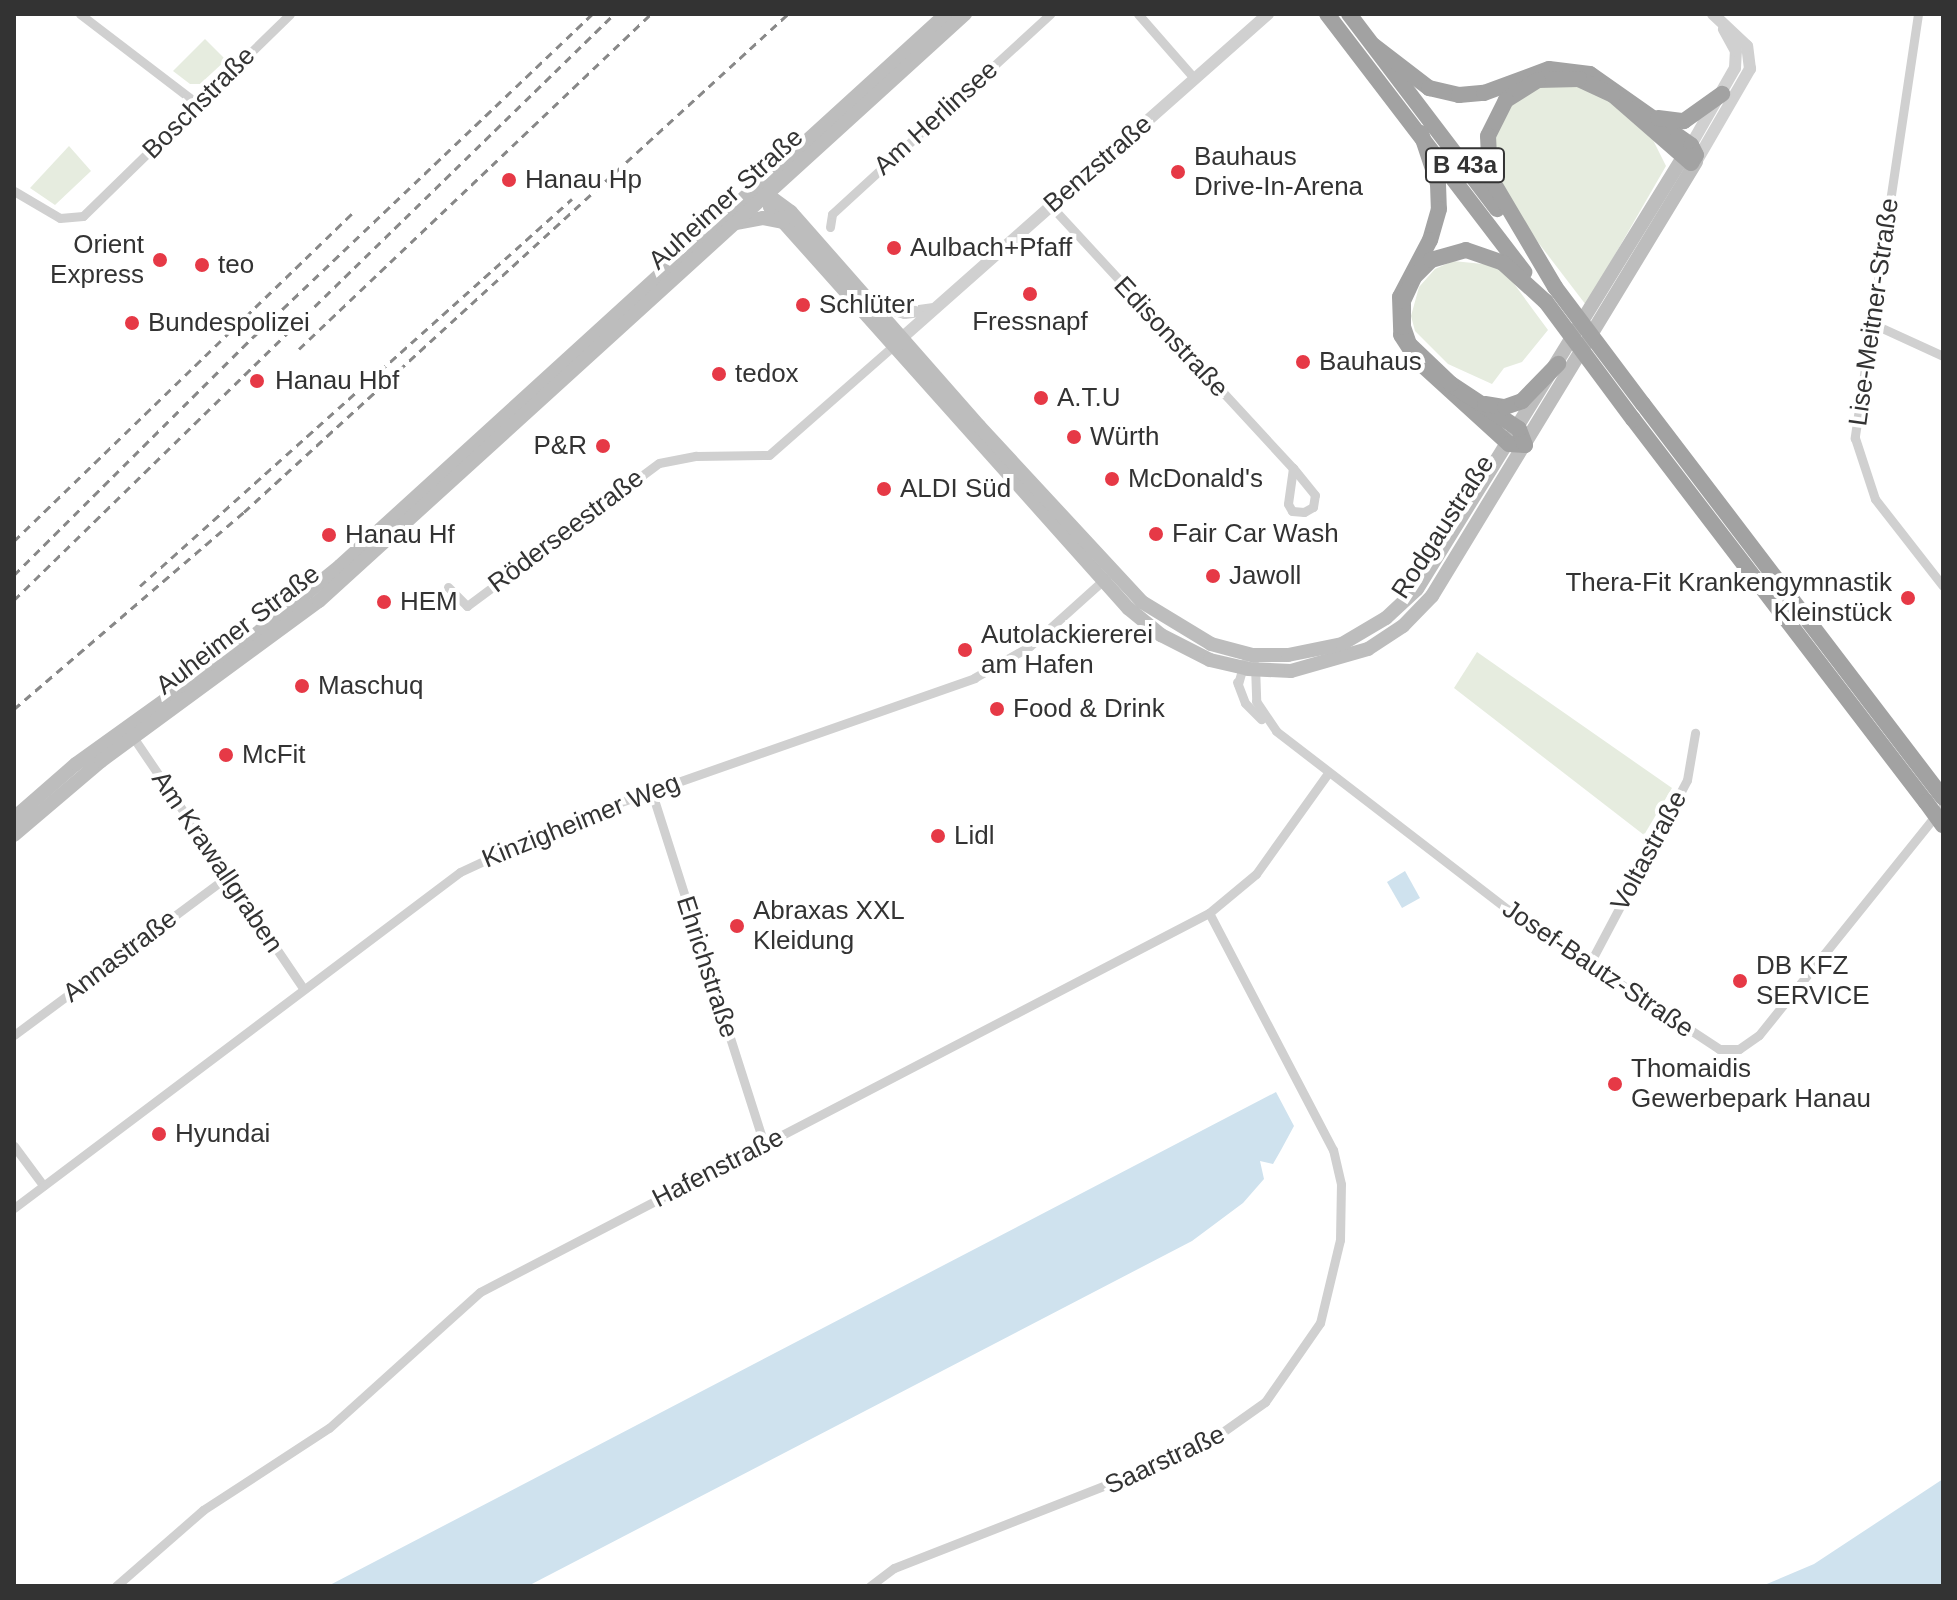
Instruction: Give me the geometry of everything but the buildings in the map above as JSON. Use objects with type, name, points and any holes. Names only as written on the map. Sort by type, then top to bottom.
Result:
[{"type":"highway","name":"B 43a","points":[[1327,14],[1643,404],[1939,792]]},
{"type":"highway","name":"B 43a","points":[[1349,14],[1551,294],[1633,419],[1943,825]]},
{"type":"highway","points":[[1373,45],[1440,92],[1474,95],[1549,69],[1571,69],[1602,79],[1646,114],[1689,156]]},
{"type":"highway","points":[[1551,294],[1497,191],[1487,164],[1492,123],[1510,95],[1550,77],[1590,82],[1613,95],[1689,156]]},
{"type":"highway","points":[[1646,114],[1684,121],[1722,94]]},
{"type":"highway","points":[[1421,133],[1438,184],[1439,209],[1430,240],[1400,297],[1401,335],[1418,361],[1517,439]]},
{"type":"highway","points":[[1517,439],[1480,403],[1451,384],[1409,344],[1401,310],[1414,277],[1442,254],[1474,251],[1515,271],[1551,294]]},
{"type":"highway","points":[[1480,403],[1505,407],[1522,401],[1558,364]]},
{"type":"main road","name":"Auheimer Straße","points":[[14,835],[133,737],[307,612],[745,197],[946,14]]},
{"type":"main road","name":"Auheimer Straße","points":[[14,818],[99,746],[291,608],[733,224],[965,14]]},
{"type":"main road","name":"Rodgaustraße","points":[[787,217],[1161,635],[1222,664],[1248,669],[1306,670],[1346,659],[1403,626],[1432,596],[1558,364],[1689,156]]},
{"type":"main road","name":"Rodgaustraße","points":[[1107,577],[1181,630],[1252,655],[1301,654],[1334,647],[1397,610],[1431,571],[1517,439],[1689,156]]},
{"type":"main road","points":[[733,224],[787,217],[788,187],[795,168]]},
{"type":"main road","points":[[745,197],[765,195],[768,177]]},
{"type":"main road","name":"Rodgaustraße","points":[[765,195],[871,302],[897,342]]},
{"type":"street","points":[[80,14],[199,105]]},
{"type":"street","name":"Boschstraße","points":[[14,191],[48,213],[74,220],[109,192],[290,14]]},
{"type":"street","name":"Am Herlinsee","points":[[830,227],[832,214],[1050,14]]},
{"type":"street","points":[[1138,14],[1195,79]]},
{"type":"street","name":"Benzstraße","points":[[897,342],[1268,14]]},
{"type":"street","name":"Rodgaustraße","points":[[1689,156],[1735,68],[1736,51],[1712,14]]},
{"type":"street","name":"Rodgaustraße","points":[[1689,156],[1750,69],[1747,46],[1712,14]]},
{"type":"street","name":"Lise-Meitner-Straße","points":[[1918,14],[1855,422],[1862,470],[1875,499],[1943,586]]},
{"type":"street","name":"Edisonstraße","points":[[1051,206],[1293,468],[1315,495],[1313,507],[1304,512],[1292,511],[1288,504],[1293,468]]},
{"type":"street","points":[[871,302],[905,313],[934,309]]},
{"type":"street","points":[[1871,323],[1943,356]]},
{"type":"street","name":"Röderseestraße","points":[[448,587],[467,606],[659,463],[696,456],[769,455],[897,342]]},
{"type":"street","name":"Kinzigheimer Weg","points":[[14,1208],[302,987],[460,872],[546,830],[651,790],[974,678],[1030,646],[1107,577]]},
{"type":"street","name":"Josef-Bautz-Straße","points":[[1252,655],[1248,669],[1256,701],[1273,728],[1328,773],[1589,965],[1712,1046],[1732,1050],[1743,1047],[1759,1035],[1943,806]]},
{"type":"street","points":[[1222,664],[1238,684],[1245,703],[1273,728]]},
{"type":"street","points":[[1238,684],[1248,669]]},
{"type":"street","name":"Voltastraße","points":[[1589,965],[1687,780],[1695,733]]},
{"type":"street","name":"Am Krawallgraben","points":[[133,737],[302,987]]},
{"type":"street","name":"Hafenstraße","points":[[116,1586],[211,1504],[322,1434],[480,1292],[1209,913],[1256,874],[1328,773]]},
{"type":"street","name":"Ehrichstraße","points":[[651,790],[764,1144]]},
{"type":"street","name":"Annastraße","points":[[14,1035],[227,877]]},
{"type":"street","name":"Saarstraße","points":[[870,1586],[894,1568],[1200,1448],[1265,1402],[1320,1323],[1340,1240],[1341,1184],[1333,1150],[1209,913]]},
{"type":"street","points":[[14,1146],[43,1185]]},
{"type":"shaded area","points":[[205,39],[226,60],[200,84],[190,84],[173,71]]},
{"type":"shaded area","points":[[1589,84],[1653,140],[1666,166],[1586,305],[1498,190],[1495,123],[1529,86]]},
{"type":"shaded area","points":[[69,146],[91,171],[55,205],[30,188]]},
{"type":"shaded area","points":[[1453,261],[1493,265],[1509,277],[1548,330],[1522,362],[1504,368],[1492,384],[1448,364],[1415,331],[1411,316],[1419,287],[1435,269]]},
{"type":"shaded area","points":[[1477,652],[1672,788],[1644,835],[1454,688]]},
{"type":"water","points":[[1405,871],[1420,898],[1402,908],[1387,882]]},
{"type":"water","points":[[1276,1092],[1294,1126],[1281,1150],[1273,1164],[1260,1161],[1264,1179],[1243,1203],[1192,1241],[528,1586],[328,1586]]},
{"type":"water","points":[[1943,1479],[1943,1586],[1762,1586],[1814,1564]]},
{"type":"railway","points":[[14,575],[252,338],[592,14]]},
{"type":"railway","points":[[14,600],[614,14]]},
{"type":"railway","points":[[299,349],[651,14]]},
{"type":"railway","points":[[14,709],[244,512],[788,14]]},
{"type":"railway","points":[[140,586],[572,199]]},
{"type":"railway","points":[[14,541],[352,213]]},
{"type":"place","name":"Bauhaus Drive-In-Arena","points":[[1178,172]]},
{"type":"place","name":"Hanau Hp","points":[[509,180]]},
{"type":"place","name":"Aulbach+Pfaff","points":[[894,248]]},
{"type":"place","name":"Orient Express","points":[[160,260]]},
{"type":"place","name":"teo","points":[[202,265]]},
{"type":"place","name":"Fressnapf","points":[[1030,294]]},
{"type":"place","name":"Schlüter","points":[[803,305]]},
{"type":"place","name":"Bundespolizei","points":[[132,323]]},
{"type":"place","name":"Bauhaus","points":[[1303,362]]},
{"type":"place","name":"tedox","points":[[719,374]]},
{"type":"place","name":"Hanau Hbf","points":[[257,381]]},
{"type":"place","name":"A.T.U","points":[[1041,398]]},
{"type":"place","name":"Würth","points":[[1074,437]]},
{"type":"place","name":"P&R","points":[[603,446]]},
{"type":"place","name":"McDonald's","points":[[1112,479]]},
{"type":"place","name":"ALDI Süd","points":[[884,489]]},
{"type":"place","name":"Fair Car Wash","points":[[1156,534]]},
{"type":"place","name":"Hanau Hf","points":[[329,535]]},
{"type":"place","name":"Jawoll","points":[[1213,576]]},
{"type":"place","name":"Thera-Fit Krankengymnastik Kleinstück","points":[[1908,598]]},
{"type":"place","name":"HEM","points":[[384,602]]},
{"type":"place","name":"Autolackiererei am Hafen","points":[[965,650]]},
{"type":"place","name":"Maschuq","points":[[302,686]]},
{"type":"place","name":"Food & Drink","points":[[997,709]]},
{"type":"place","name":"McFit","points":[[226,755]]},
{"type":"place","name":"Lidl","points":[[938,836]]},
{"type":"place","name":"Abraxas XXL Kleidung","points":[[737,926]]},
{"type":"place","name":"DB KFZ SERVICE","points":[[1740,981]]},
{"type":"place","name":"Thomaidis Gewerbepark Hanau","points":[[1615,1084]]},
{"type":"place","name":"Hyundai","points":[[159,1134]]}]
